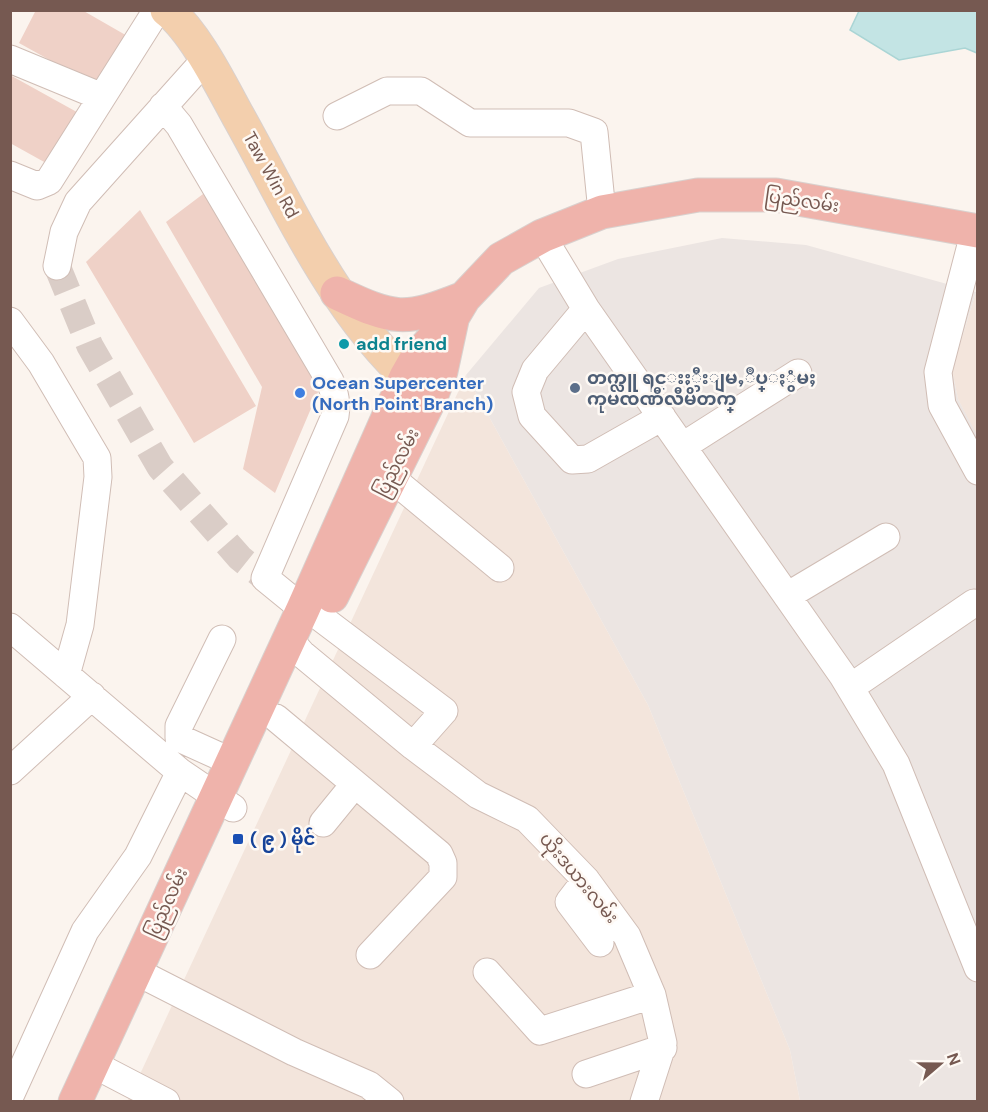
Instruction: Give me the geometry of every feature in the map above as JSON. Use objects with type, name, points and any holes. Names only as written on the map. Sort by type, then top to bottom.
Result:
[{"type":"highway","name":"ပြည်လမ်း","points":[[312,613],[390,477],[418,387],[418,356],[501,259],[542,236],[602,212],[698,195],[776,195],[976,230]]},
{"type":"highway","points":[[337,292],[384,314],[427,313],[462,302]]},
{"type":"highway","name":"ပြည်လမ်း","points":[[224,802],[232,762],[312,613],[418,387]]},
{"type":"highway","name":"ပြည်လမ်း","points":[[75,1101],[102,1080],[224,802],[276,718],[295,646]]},
{"type":"main road","name":"Taw Win Rd","points":[[167,10],[206,59],[337,292],[374,339],[418,387]]},
{"type":"street","points":[[10,175],[37,186],[49,182],[157,10]]},
{"type":"street","points":[[10,59],[102,97]]},
{"type":"street","points":[[57,266],[64,232],[78,202],[206,59]]},
{"type":"street","points":[[337,116],[387,91],[421,91],[470,123],[569,123],[594,132],[602,212]]},
{"type":"street","points":[[163,106],[179,124],[330,381],[337,406],[335,416],[265,578],[444,711],[413,746]]},
{"type":"street","points":[[976,230],[938,372],[942,405],[978,471]]},
{"type":"street","points":[[542,236],[586,309],[850,687],[896,764],[978,968]]},
{"type":"street","points":[[586,309],[535,370],[526,392],[532,417],[572,460],[588,459],[662,417]]},
{"type":"street","points":[[10,321],[41,363],[97,458],[98,477],[80,624],[66,675]]},
{"type":"street","points":[[683,446],[798,373]]},
{"type":"street","points":[[390,477],[500,568]]},
{"type":"street","points":[[787,596],[886,537]]},
{"type":"street","points":[[850,687],[974,603]]},
{"type":"street","points":[[12,630],[180,772],[224,802]]},
{"type":"street","points":[[222,639],[179,726],[179,738],[232,762]]},
{"type":"street","name":"ယိုးဒယားလမ်း","points":[[295,646],[413,746],[478,795],[527,819],[586,880],[627,936],[652,994],[663,1048]]},
{"type":"street","points":[[10,771],[92,696]]},
{"type":"street","points":[[276,718],[354,785],[410,828],[439,854],[443,863],[443,877],[370,955]]},
{"type":"street","points":[[10,1096],[85,931],[138,856],[180,772]]},
{"type":"street","points":[[323,823],[354,785]]},
{"type":"street","points":[[586,880],[569,902],[600,943]]},
{"type":"street","points":[[487,972],[540,1031],[652,994]]},
{"type":"street","points":[[146,977],[294,1052],[369,1085],[390,1101]]},
{"type":"street","points":[[586,1074],[663,1048]]},
{"type":"street","points":[[644,1101],[663,1048]]},
{"type":"street","points":[[102,1080],[166,1101]]},
{"type":"shaded area","points":[[722,238],[806,245],[976,292],[952,370],[958,399],[978,437],[977,1101],[800,1101],[790,1050],[648,705],[466,375],[539,288],[618,259]]},
{"type":"shaded area","points":[[976,292],[977,437],[958,399],[952,370]]},
{"type":"shaded area","points":[[466,375],[648,705],[790,1050],[800,1101],[127,1102]]},
{"type":"water","points":[[859,11],[977,11],[977,53],[965,48],[899,60],[850,30]]},
{"type":"building","points":[[36,10],[82,10],[129,37],[100,88],[19,43]]},
{"type":"building","points":[[10,75],[84,116],[55,168],[10,143]]},
{"type":"building","points":[[211,188],[321,385],[275,493],[243,469],[262,387],[166,222]]},
{"type":"building","points":[[140,210],[256,406],[194,443],[86,262]]},
{"type":"tunnel","points":[[57,266],[90,346],[160,467],[240,558],[265,578]]},
{"type":"place","name":"add friend","points":[[344,344]]},
{"type":"place","name":"တက္လူ ရင္းႏွီးျမႇဳပ္ႏွံမႈ ကုမၸဏီလီမိတက္","points":[[575,388]]},
{"type":"place","name":"Ocean Supercenter (North Point Branch)","points":[[300,393]]},
{"type":"place","name":"( ၉ ) မိုင်","points":[[238,839]]}]
